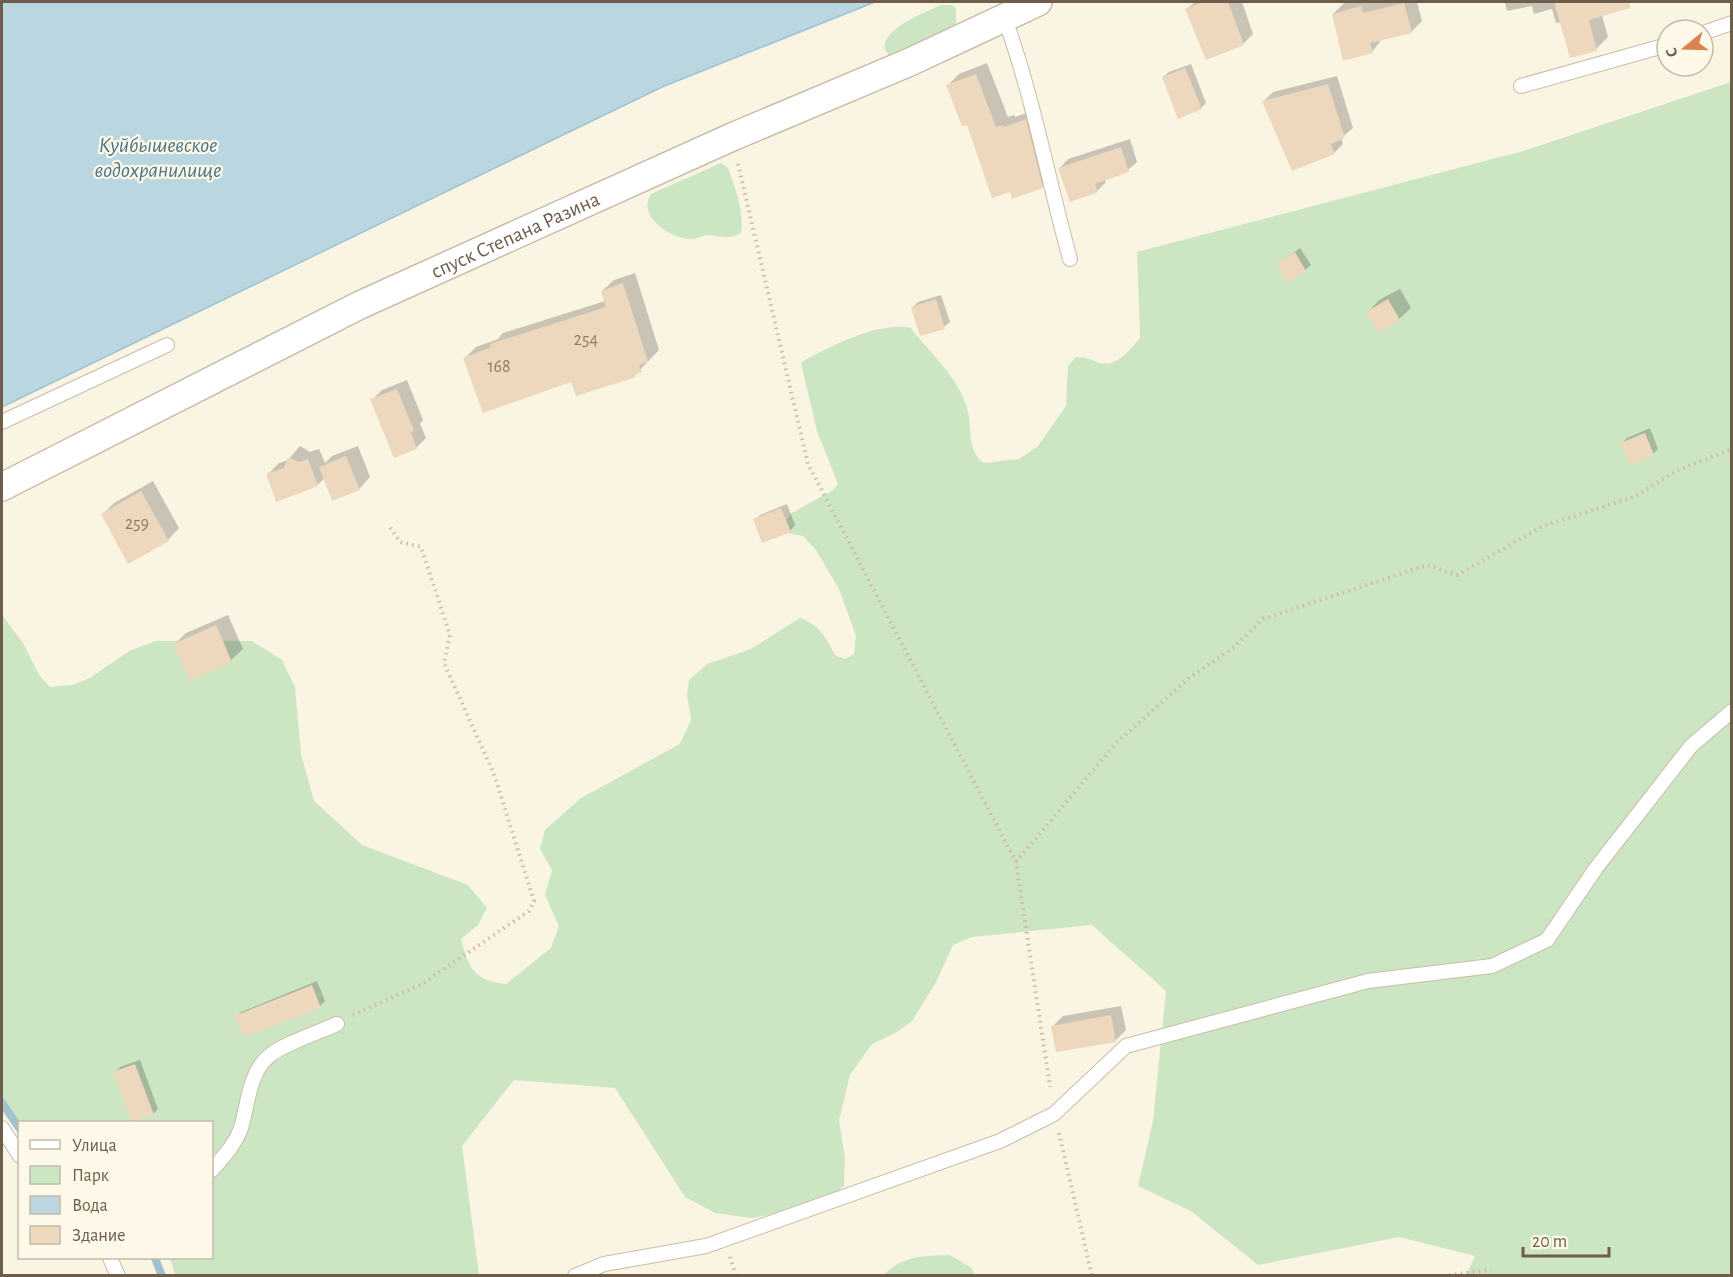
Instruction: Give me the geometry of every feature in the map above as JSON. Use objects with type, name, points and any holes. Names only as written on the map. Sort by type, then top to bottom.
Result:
[{"type":"street","name":"спуск Степана Разина","points":[[2,487],[360,305],[732,137],[1005,19],[1038,2]]},
{"type":"lane","points":[[1005,19],[1022,66],[1070,259]]},
{"type":"lane","points":[[1715,29],[1731,23]]},
{"type":"lane","points":[[1521,86],[1655,48]]},
{"type":"lane","points":[[2,422],[167,345]]},
{"type":"lane","points":[[575,1275],[604,1264],[706,1246],[1000,1141],[1054,1114],[1126,1046],[1368,981],[1492,966],[1547,940],[1596,868],[1691,746],[1731,711]]},
{"type":"lane","points":[[213,1169],[231,1148],[240,1129],[248,1097],[258,1071],[269,1056],[337,1024]]},
{"type":"lane","points":[[2,1128],[18,1153]]},
{"type":"lane","points":[[111,1259],[118,1275]]},
{"type":"path","points":[[732,137],[808,464],[1016,862],[1054,1114],[1092,1275]]},
{"type":"path","points":[[1016,862],[1116,743],[1190,678],[1233,648],[1263,619],[1427,565],[1457,574],[1543,526],[1634,497],[1676,471],[1731,449]]},
{"type":"path","points":[[337,1024],[392,995],[422,984],[529,912],[534,901],[494,774],[444,663],[450,635],[421,547],[400,542],[388,524]]},
{"type":"path","points":[[1443,1275],[1491,1270]]},
{"type":"green space","points":[[941,5],[952,5],[956,9],[956,23],[949,32],[902,56],[889,55],[885,50],[885,42],[897,28]]},
{"type":"green space","points":[[1731,82],[1731,1275],[1466,1275],[1475,1256],[1399,1237],[1258,1265],[1191,1211],[1138,1186],[1153,1121],[1166,991],[1092,925],[972,937],[953,945],[935,984],[912,1021],[897,1032],[872,1044],[850,1075],[839,1120],[845,1158],[844,1186],[831,1197],[775,1214],[752,1218],[715,1213],[685,1197],[615,1088],[514,1080],[462,1146],[479,1275],[175,1275],[170,1259],[213,1259],[213,1171],[222,1152],[213,1154],[213,1121],[18,1122],[2,1099],[2,615],[23,643],[39,675],[50,687],[72,685],[90,678],[129,651],[156,641],[252,641],[282,660],[295,687],[301,754],[314,801],[362,845],[468,885],[487,908],[478,925],[461,939],[467,959],[474,972],[480,976],[506,984],[551,948],[559,926],[545,895],[552,870],[540,849],[545,830],[581,798],[680,744],[691,720],[687,695],[689,680],[707,664],[751,649],[800,618],[821,632],[835,655],[845,659],[854,654],[856,636],[839,589],[816,550],[803,536],[787,533],[784,524],[790,514],[833,490],[838,484],[817,431],[801,363],[843,341],[871,331],[885,328],[911,328],[959,389],[968,412],[973,447],[979,458],[984,463],[1019,459],[1038,446],[1066,406],[1068,366],[1076,357],[1106,364],[1118,360],[1140,338],[1137,252],[1523,151]]},
{"type":"green space","points":[[721,163],[728,168],[736,192],[742,218],[741,233],[729,237],[709,235],[693,239],[674,235],[658,225],[648,210],[651,194]]},
{"type":"green space","points":[[950,1255],[972,1268],[974,1275],[884,1275],[891,1268],[906,1260],[923,1256]]},
{"type":"water","name":"Куйбышевское водохранилище","points":[[2,2],[875,2],[662,87],[2,407]]},
{"type":"building","points":[[1203,2],[1228,2],[1244,45],[1206,60],[1185,9]]},
{"type":"building","points":[[1554,2],[1629,2],[1630,8],[1589,20],[1597,51],[1570,58]]},
{"type":"building","points":[[1404,3],[1412,33],[1370,43],[1373,53],[1343,61],[1332,14],[1361,6],[1363,13]]},
{"type":"building","points":[[1185,68],[1202,109],[1178,119],[1162,77]]},
{"type":"building","points":[[976,74],[996,127],[1003,125],[1004,127],[1026,119],[1043,188],[1012,199],[1010,192],[992,198],[967,125],[962,126],[946,85]]},
{"type":"building","points":[[1328,84],[1345,138],[1331,144],[1335,154],[1292,171],[1262,101]]},
{"type":"building","points":[[1121,147],[1129,172],[1095,184],[1098,192],[1070,202],[1058,168]]},
{"type":"building","points":[[1295,252],[1306,271],[1286,284],[1277,263]]},
{"type":"building","points":[[623,283],[648,362],[639,365],[642,372],[635,374],[636,377],[576,396],[571,382],[483,413],[463,358],[491,347],[490,344],[606,307],[601,291]]},
{"type":"building","points":[[936,299],[945,329],[920,336],[911,307]]},
{"type":"building","points":[[1388,299],[1400,320],[1378,333],[1366,312]]},
{"type":"building","points":[[397,389],[414,431],[411,433],[417,449],[394,458],[370,399]]},
{"type":"building","points":[[1645,433],[1654,455],[1630,465],[1620,443]]},
{"type":"building","points":[[346,456],[360,490],[332,501],[319,467]]},
{"type":"building","points":[[288,457],[298,462],[308,459],[318,486],[276,502],[266,474],[284,468]]},
{"type":"building","points":[[141,491],[169,541],[128,564],[101,514]]},
{"type":"building","points":[[781,508],[791,532],[762,543],[753,519]]},
{"type":"building","points":[[216,625],[232,662],[190,680],[173,644]]},
{"type":"building","points":[[312,985],[321,1008],[244,1037],[234,1016]]},
{"type":"building","points":[[1111,1015],[1116,1042],[1056,1052],[1051,1026]]},
{"type":"building","points":[[135,1064],[154,1115],[132,1121],[113,1072]]},
{"type":"waterway","points":[[2,1103],[18,1126]]},
{"type":"waterway","points":[[155,1259],[162,1276]]}]
